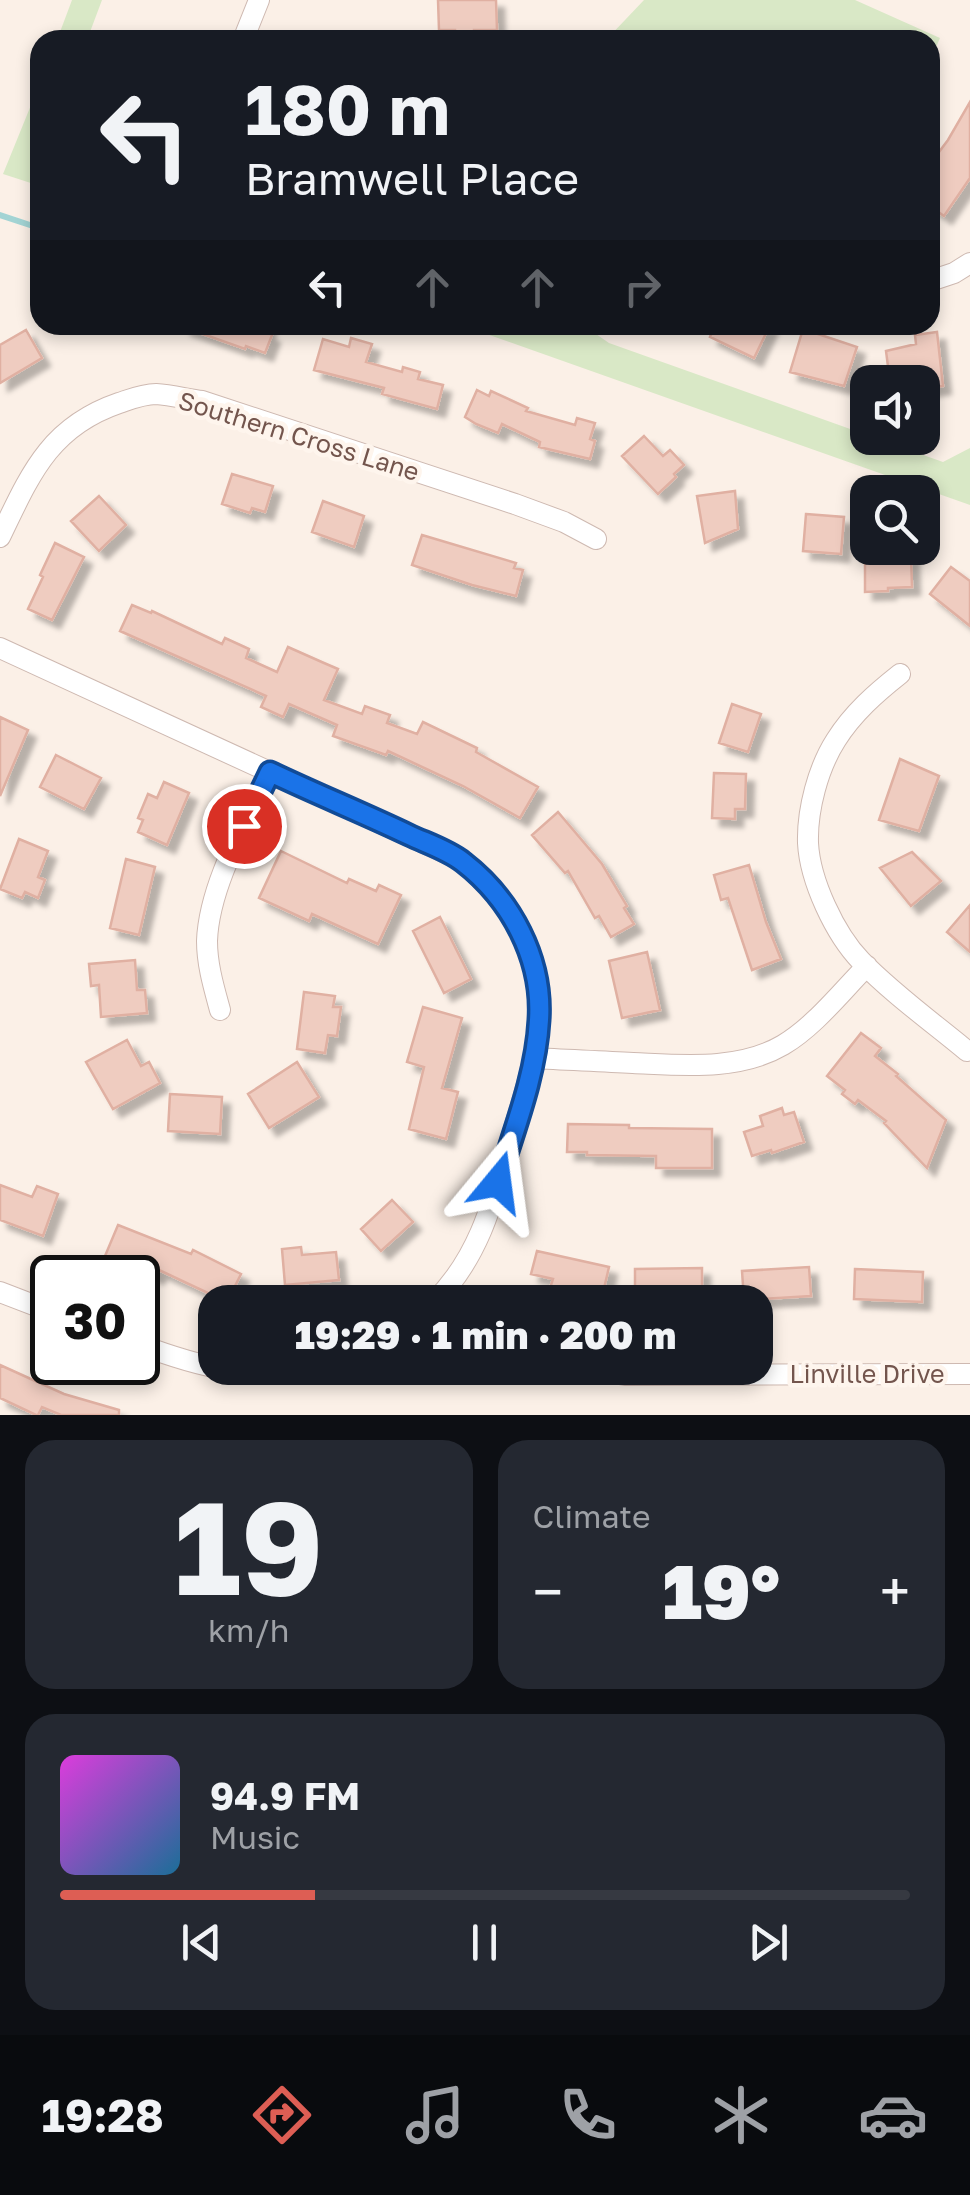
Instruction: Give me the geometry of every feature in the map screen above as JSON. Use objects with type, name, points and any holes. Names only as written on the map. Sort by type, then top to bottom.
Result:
[{"type":"street","points":[[247,30],[259,0]]},
{"type":"street","points":[[940,277],[970,263]]},
{"type":"street","name":"Southern Cross Lane","points":[[0,537],[40,460],[68,430],[100,410],[154,394],[202,401],[514,504],[564,522],[596,539]]},
{"type":"street","points":[[0,648],[460,860],[488,886],[513,918],[533,962],[540,994],[540,1019],[489,1216],[464,1267],[449,1285]]},
{"type":"street","points":[[900,674],[866,701],[835,740],[818,780],[808,844],[823,900],[844,940],[866,966],[967,1052]]},
{"type":"street","points":[[220,1010],[207,940],[216,891],[270,772]]},
{"type":"street","points":[[533,1058],[684,1066],[757,1056],[783,1045],[812,1022],[866,966]]},
{"type":"street","points":[[0,1292],[30,1304]]},
{"type":"street","points":[[160,1351],[198,1362]]},
{"type":"street","name":"Linville Drive","points":[[773,1375],[970,1374]]},
{"type":"green space","points":[[72,0],[102,0],[91,30],[61,30]]},
{"type":"green space","points":[[644,0],[855,0],[922,30],[616,30]]},
{"type":"green space","points":[[30,108],[30,183],[3,174]]},
{"type":"green space","points":[[489,335],[597,335],[609,343],[850,429],[850,455],[923,455],[943,462],[970,448],[970,505],[940,494],[940,475],[885,475]]},
{"type":"building","points":[[438,0],[496,0],[497,30],[439,30]]},
{"type":"building","points":[[970,102],[970,178],[944,216],[940,213],[940,151]]},
{"type":"building","points":[[26,330],[42,358],[0,383],[0,345]]},
{"type":"building","points":[[206,335],[272,335],[265,353],[246,346],[245,349]]},
{"type":"building","points":[[711,335],[765,335],[754,358]]},
{"type":"building","points":[[801,335],[821,335],[857,347],[844,386],[790,372]]},
{"type":"building","points":[[915,335],[937,335],[943,386],[940,386],[940,365],[888,365],[886,351],[916,344]]},
{"type":"building","points":[[351,338],[372,344],[366,362],[402,372],[403,367],[420,372],[418,379],[443,385],[437,409],[382,394],[384,388],[314,370],[323,339],[349,347]]},
{"type":"building","points":[[477,390],[489,396],[491,391],[528,408],[526,411],[575,425],[577,418],[595,423],[590,459],[539,447],[540,442],[502,424],[498,433],[476,424],[465,417]]},
{"type":"building","points":[[644,436],[663,456],[670,450],[684,465],[658,494],[622,456]]},
{"type":"building","points":[[232,474],[273,486],[265,512],[252,508],[250,513],[222,504]]},
{"type":"building","points":[[735,491],[738,529],[705,543],[697,496]]},
{"type":"building","points":[[99,496],[126,525],[99,551],[71,521]]},
{"type":"building","points":[[323,501],[364,516],[354,547],[312,532]]},
{"type":"building","points":[[806,514],[844,517],[841,554],[803,551]]},
{"type":"building","points":[[422,535],[516,563],[514,568],[523,570],[516,596],[412,565]]},
{"type":"building","points":[[55,543],[84,557],[52,620],[28,609]]},
{"type":"building","points":[[865,565],[911,565],[912,587],[865,592]]},
{"type":"building","points":[[951,567],[970,581],[970,626],[930,594]]},
{"type":"building","points":[[132,605],[222,644],[225,638],[249,649],[246,658],[277,672],[288,647],[338,669],[324,700],[362,714],[365,706],[390,715],[387,723],[417,734],[423,722],[477,748],[476,752],[538,787],[520,818],[388,751],[386,755],[333,736],[337,725],[289,704],[283,717],[261,707],[266,696],[120,631]]},
{"type":"building","points":[[732,704],[761,714],[748,752],[719,743]]},
{"type":"building","points":[[0,717],[28,730],[0,796]]},
{"type":"building","points":[[56,755],[101,778],[84,809],[40,787]]},
{"type":"building","points":[[900,759],[939,776],[919,831],[879,820]]},
{"type":"building","points":[[714,773],[746,774],[745,809],[735,809],[735,819],[712,818]]},
{"type":"building","points":[[164,782],[189,793],[167,845],[138,832],[143,820],[138,818],[148,794],[157,798]]},
{"type":"building","points":[[558,812],[602,864],[627,906],[624,908],[634,924],[611,937],[599,916],[595,918],[568,871],[565,873],[532,835]]},
{"type":"building","points":[[19,839],[48,851],[38,877],[45,880],[38,898],[25,892],[22,898],[0,889]]},
{"type":"building","points":[[281,851],[347,883],[349,879],[376,891],[379,885],[401,895],[378,944],[312,914],[309,921],[259,898]]},
{"type":"building","points":[[912,852],[941,881],[911,906],[880,868]]},
{"type":"building","points":[[126,859],[155,867],[139,935],[110,928]]},
{"type":"building","points":[[749,865],[781,959],[752,970],[728,898],[721,900],[714,875]]},
{"type":"building","points":[[970,905],[970,952],[947,932]]},
{"type":"building","points":[[440,917],[471,979],[444,993],[413,931]]},
{"type":"building","points":[[647,952],[660,1010],[622,1018],[609,961]]},
{"type":"building","points":[[135,960],[137,990],[145,990],[147,1013],[101,1017],[99,985],[91,986],[89,964]]},
{"type":"building","points":[[304,992],[335,996],[333,1007],[341,1007],[337,1036],[328,1035],[325,1053],[297,1049]]},
{"type":"building","points":[[423,1007],[462,1018],[442,1088],[458,1092],[446,1139],[409,1129],[424,1067],[407,1062]]},
{"type":"building","points":[[861,1033],[881,1048],[875,1056],[946,1120],[927,1168],[886,1121],[858,1100],[855,1104],[827,1076]]},
{"type":"building","points":[[127,1040],[141,1066],[149,1062],[160,1083],[113,1109],[86,1062]]},
{"type":"building","points":[[297,1062],[319,1097],[269,1128],[248,1094]]},
{"type":"building","points":[[170,1094],[222,1097],[220,1134],[168,1131]]},
{"type":"building","points":[[782,1108],[784,1115],[794,1112],[804,1142],[752,1156],[744,1132],[763,1126],[760,1116]]},
{"type":"building","points":[[568,1124],[712,1129],[712,1168],[656,1168],[656,1156],[567,1152]]},
{"type":"building","points":[[0,1185],[32,1197],[37,1186],[58,1194],[43,1236],[0,1220]]},
{"type":"building","points":[[392,1200],[413,1222],[381,1251],[361,1229]]},
{"type":"building","points":[[118,1225],[191,1254],[193,1250],[241,1274],[236,1285],[198,1285],[198,1288],[160,1270],[160,1255],[105,1255]]},
{"type":"building","points":[[301,1247],[302,1255],[336,1252],[339,1280],[285,1285],[282,1249]]},
{"type":"building","points":[[537,1251],[609,1267],[605,1285],[551,1285],[553,1279],[531,1274]]},
{"type":"building","points":[[809,1267],[811,1296],[773,1298],[773,1285],[743,1285],[742,1271]]},
{"type":"building","points":[[702,1268],[702,1285],[635,1285],[635,1269]]},
{"type":"building","points":[[855,1269],[923,1272],[922,1302],[854,1299]]},
{"type":"building","points":[[0,1365],[30,1379],[30,1385],[44,1385],[119,1410],[119,1415],[61,1415],[42,1407],[36,1415],[0,1398]]},
{"type":"waterway","points":[[0,215],[30,225]]},
{"type":"route","points":[[244,826],[270,772],[460,860],[488,886],[513,918],[533,962],[540,994],[540,1019],[528,1082],[498,1182]]}]
